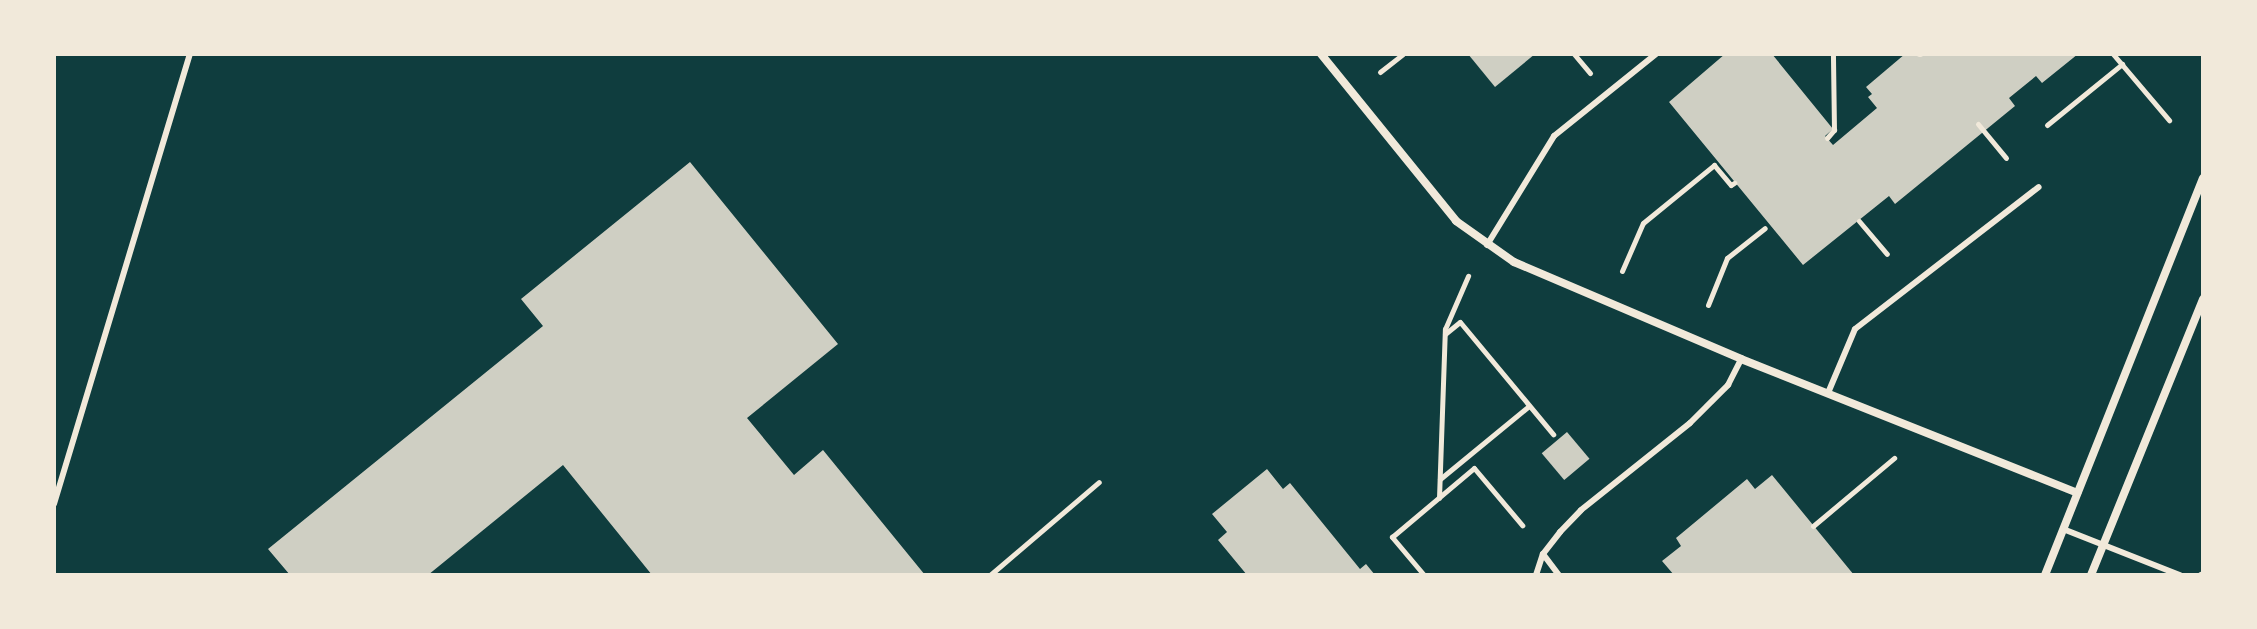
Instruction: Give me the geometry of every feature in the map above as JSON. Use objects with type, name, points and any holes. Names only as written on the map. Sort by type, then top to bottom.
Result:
[{"type":"street","points":[[1321,54],[1456,221],[1487,245],[1553,281],[2077,493]]},
{"type":"street","points":[[2045,575],[2203,178]]},
{"type":"street","points":[[2091,575],[2203,299]]},
{"type":"lane","points":[[54,504],[190,54]]},
{"type":"lane","points":[[1487,245],[1554,136],[1656,54]]},
{"type":"lane","points":[[1828,393],[1855,329],[2039,187]]},
{"type":"lane","points":[[1536,575],[1543,554],[1581,510],[1709,404],[1728,385],[1741,359]]},
{"type":"lane","points":[[54,474],[63,477]]},
{"type":"lane","points":[[2063,529],[2180,575]]},
{"type":"lane","points":[[1543,554],[1559,575]]},
{"type":"path","points":[[1380,72],[1403,54]]},
{"type":"path","points":[[1574,54],[1590,73]]},
{"type":"path","points":[[1827,138],[1834,130],[1833,54]]},
{"type":"path","points":[[2113,54],[2169,120]]},
{"type":"path","points":[[2047,125],[2122,64]]},
{"type":"path","points":[[1978,124],[2006,158]]},
{"type":"path","points":[[1622,271],[1643,223],[1714,165],[1731,185],[1734,183]]},
{"type":"path","points":[[1859,221],[1887,254]]},
{"type":"path","points":[[1708,305],[1727,258],[1765,228]]},
{"type":"path","points":[[1439,498],[1445,334],[1468,276]]},
{"type":"path","points":[[1445,334],[1460,322],[1553,434]]},
{"type":"path","points":[[1440,479],[1529,406]]},
{"type":"path","points":[[1813,526],[1894,458]]},
{"type":"path","points":[[1424,575],[1392,537],[1474,468],[1522,525]]},
{"type":"path","points":[[990,575],[1099,482]]},
{"type":"building","points":[[1468,54],[1535,54],[1495,87]]},
{"type":"building","points":[[1725,54],[1772,54],[1833,129],[1825,136],[1833,145],[1877,108],[1868,97],[1872,94],[1866,87],[1905,54],[2078,54],[2042,83],[2036,76],[2009,98],[2015,106],[1895,204],[1889,196],[1803,265],[1669,102]]},
{"type":"building","points":[[690,162],[838,344],[747,418],[794,475],[823,450],[925,575],[652,575],[563,465],[428,575],[290,575],[268,549],[543,326],[521,299]]},
{"type":"building","points":[[1567,432],[1589,459],[1564,480],[1542,453]]},
{"type":"building","points":[[1267,469],[1283,489],[1290,483],[1360,569],[1366,564],[1375,575],[1247,575],[1218,540],[1227,532],[1212,514]]},
{"type":"building","points":[[1772,475],[1854,575],[1674,575],[1662,561],[1681,546],[1676,538],[1747,479],[1755,489]]}]
